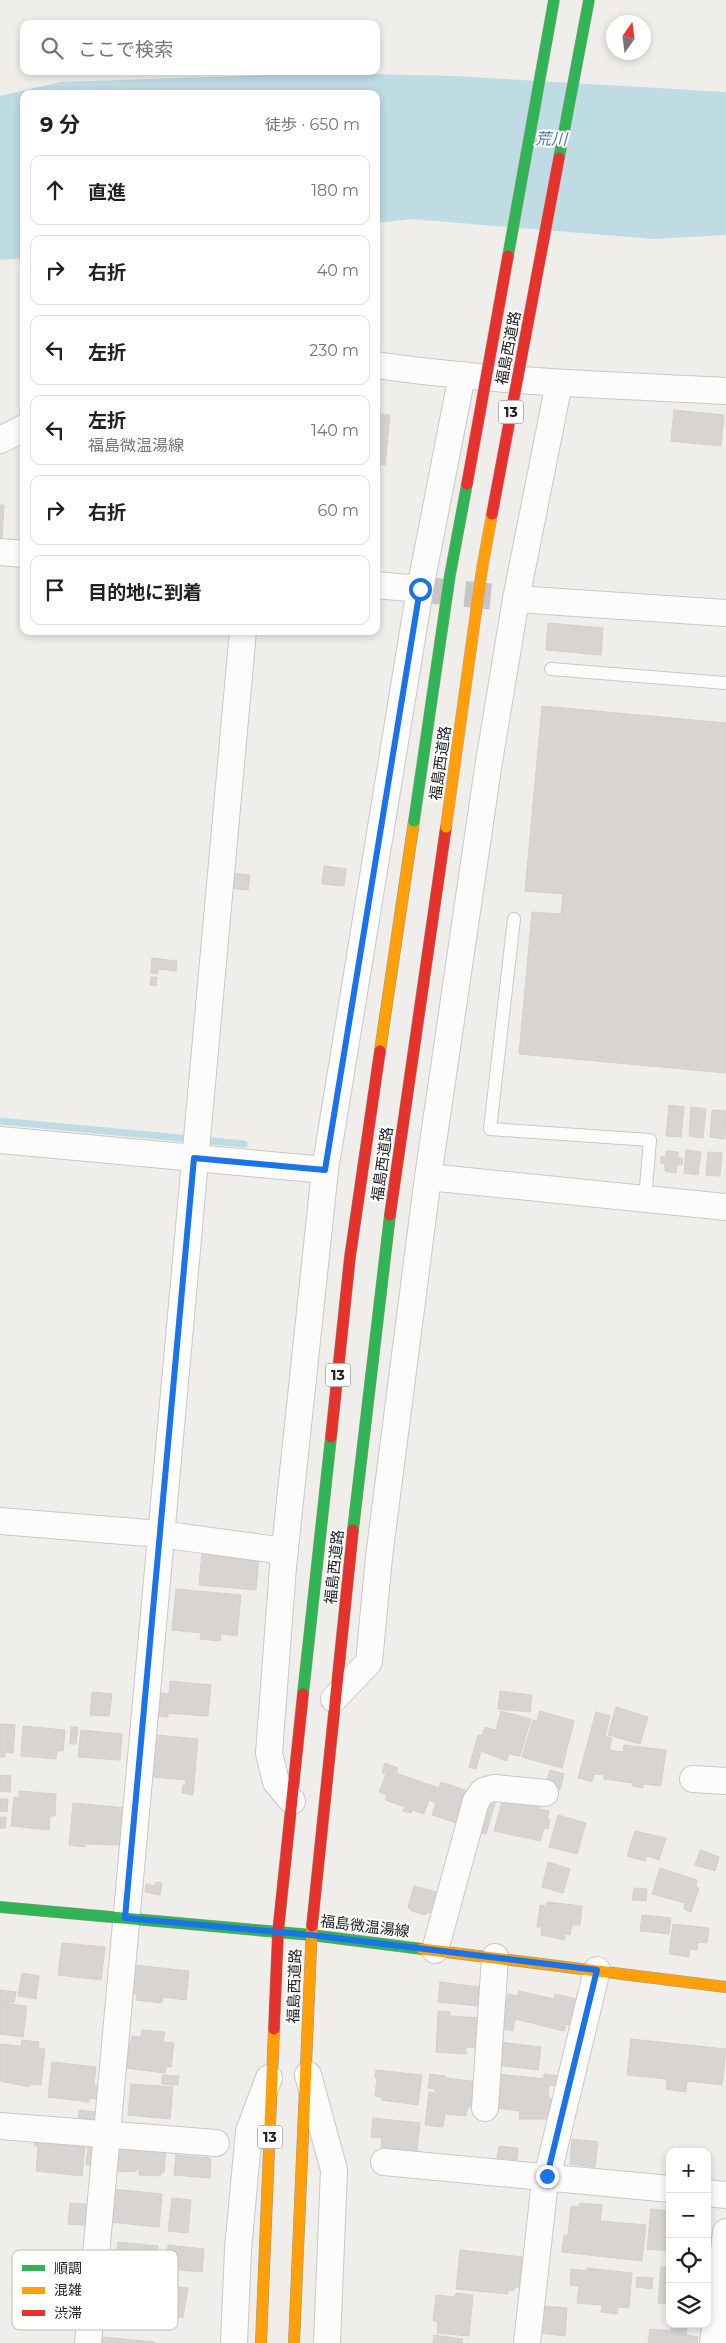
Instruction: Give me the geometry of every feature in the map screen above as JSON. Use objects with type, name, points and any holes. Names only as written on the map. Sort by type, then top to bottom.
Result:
[{"type":"main road","name":"福島西道路","points":[[261,2343],[278,1932],[350,1257],[450,575],[554,0]]},
{"type":"main road","name":"福島西道路","points":[[294,2343],[311,1935],[334,1699],[383,1261],[482,569],[589,0]]},
{"type":"main road","name":"福島微温湯線","points":[[0,1907],[311,1935],[726,1987]]},
{"type":"street","points":[[380,365],[559,383],[726,391]]},
{"type":"street","points":[[292,1802],[276,1782],[270,1753],[285,1551],[325,1170],[420,589],[462,375]]},
{"type":"street","points":[[334,1699],[369,1662],[379,1557],[428,1177],[488,768],[516,599],[559,383]]},
{"type":"street","points":[[0,440],[20,430]]},
{"type":"street","points":[[0,552],[20,554]]},
{"type":"street","points":[[380,585],[420,589]]},
{"type":"street","points":[[516,599],[726,614]]},
{"type":"street","points":[[96,2250],[243,635]]},
{"type":"street","points":[[0,1140],[325,1170]]},
{"type":"street","points":[[428,1177],[726,1207]]},
{"type":"street","points":[[0,1521],[160,1534],[285,1551]]},
{"type":"street","points":[[693,1779],[726,1781]]},
{"type":"street","points":[[435,1950],[476,1801],[483,1790],[494,1788],[545,1792]]},
{"type":"street","points":[[485,2108],[495,1957]]},
{"type":"street","points":[[527,2343],[547,2176],[597,1970]]},
{"type":"street","points":[[234,2343],[238,2249],[250,2131],[272,2067]]},
{"type":"street","points":[[306,2067],[334,2170],[327,2343]]},
{"type":"street","points":[[0,2126],[216,2143]]},
{"type":"street","points":[[384,2162],[666,2189]]},
{"type":"street","points":[[711,2193],[726,2195]]},
{"type":"street","points":[[713,2343],[726,2232]]},
{"type":"street","points":[[88,2343],[89,2330]]},
{"type":"lane","points":[[551,669],[726,683]]},
{"type":"lane","points":[[514,919],[490,1129],[650,1140],[645,1199]]},
{"type":"water","name":"荒川","points":[[380,74],[455,76],[726,92],[726,235],[653,239],[412,219],[380,223],[380,90],[26,90],[60,82],[268,75]]},
{"type":"water","points":[[20,91],[20,258],[0,260],[0,96]]},
{"type":"building","points":[[674,410],[724,415],[721,446],[671,441]]},
{"type":"building","points":[[380,414],[390,415],[385,465],[380,464]]},
{"type":"building","points":[[0,505],[4,505],[2,540],[0,540]]},
{"type":"building","points":[[548,623],[603,628],[601,655],[546,650]]},
{"type":"building","points":[[542,706],[726,723],[726,1073],[519,1054],[532,912],[561,914],[563,894],[525,891]]},
{"type":"building","points":[[324,866],[346,869],[344,886],[322,884]]},
{"type":"building","points":[[232,873],[250,875],[248,890],[230,888]]},
{"type":"building","points":[[152,958],[177,961],[176,971],[158,969],[158,974],[151,973]]},
{"type":"building","points":[[151,977],[157,977],[156,986],[150,985]]},
{"type":"building","points":[[669,1105],[684,1107],[681,1137],[666,1136]]},
{"type":"building","points":[[691,1107],[706,1109],[703,1138],[689,1136]]},
{"type":"building","points":[[712,1110],[726,1111],[725,1139],[710,1137]]},
{"type":"building","points":[[686,1150],[701,1152],[698,1175],[684,1173]]},
{"type":"building","points":[[666,1151],[678,1152],[678,1158],[683,1158],[682,1165],[677,1164],[676,1173],[665,1171],[665,1164],[661,1163],[661,1157],[666,1157]]},
{"type":"building","points":[[708,1152],[722,1153],[720,1176],[706,1175]]},
{"type":"building","points":[[202,1552],[259,1557],[256,1590],[199,1585]]},
{"type":"building","points":[[176,1589],[241,1595],[237,1636],[221,1634],[220,1641],[200,1639],[201,1633],[172,1630]]},
{"type":"building","points":[[170,1681],[211,1685],[208,1716],[168,1713],[168,1717],[158,1716],[161,1693],[169,1694]]},
{"type":"building","points":[[500,1691],[532,1695],[530,1712],[498,1709]]},
{"type":"building","points":[[92,1692],[112,1694],[109,1716],[90,1715]]},
{"type":"building","points":[[616,1707],[648,1717],[640,1744],[608,1735]]},
{"type":"building","points":[[501,1711],[531,1719],[520,1756],[509,1754],[507,1761],[481,1751],[476,1769],[469,1767],[478,1735],[482,1736],[485,1727],[496,1730]]},
{"type":"building","points":[[540,1711],[574,1721],[562,1768],[522,1757],[533,1720],[537,1721]]},
{"type":"building","points":[[596,1712],[610,1716],[605,1736],[612,1738],[609,1750],[623,1752],[624,1745],[666,1750],[661,1786],[643,1784],[643,1788],[632,1786],[633,1783],[604,1779],[604,1775],[594,1774],[592,1782],[578,1778]]},
{"type":"building","points":[[0,1724],[15,1725],[13,1753],[5,1752],[5,1757],[0,1757]]},
{"type":"building","points":[[23,1726],[65,1730],[63,1751],[57,1751],[56,1759],[21,1756]]},
{"type":"building","points":[[71,1727],[78,1727],[76,1744],[70,1744]]},
{"type":"building","points":[[81,1730],[122,1734],[120,1760],[78,1757]]},
{"type":"building","points":[[157,1735],[198,1739],[193,1795],[182,1793],[186,1780],[153,1777]]},
{"type":"building","points":[[385,1763],[398,1768],[396,1773],[439,1788],[441,1782],[471,1792],[460,1824],[432,1815],[436,1803],[429,1800],[424,1814],[412,1810],[411,1813],[403,1811],[405,1807],[385,1800],[387,1795],[379,1792],[386,1774],[382,1773]]},
{"type":"building","points":[[550,1770],[564,1774],[560,1790],[545,1786]]},
{"type":"building","points":[[0,1775],[11,1776],[10,1792],[0,1791]]},
{"type":"building","points":[[19,1791],[56,1794],[55,1816],[50,1816],[49,1830],[11,1826],[14,1797],[19,1798]]},
{"type":"building","points":[[503,1798],[542,1802],[540,1809],[549,1811],[547,1818],[550,1820],[548,1829],[544,1828],[540,1841],[494,1831]]},
{"type":"building","points":[[0,1799],[8,1799],[7,1812],[0,1811]]},
{"type":"building","points":[[484,1800],[495,1803],[486,1834],[475,1831]]},
{"type":"building","points":[[73,1803],[126,1808],[122,1845],[86,1844],[85,1847],[69,1845]]},
{"type":"building","points":[[558,1815],[586,1823],[577,1854],[549,1847]]},
{"type":"building","points":[[0,1817],[6,1817],[5,1828],[0,1828]]},
{"type":"building","points":[[635,1831],[666,1838],[659,1860],[647,1856],[645,1861],[627,1856]]},
{"type":"building","points":[[700,1850],[719,1857],[715,1871],[695,1865]]},
{"type":"building","points":[[548,1862],[570,1869],[563,1893],[542,1887]]},
{"type":"building","points":[[660,1868],[697,1880],[696,1887],[699,1888],[691,1912],[684,1909],[685,1903],[652,1894]]},
{"type":"building","points":[[156,1882],[162,1883],[160,1895],[145,1892],[146,1884],[155,1886]]},
{"type":"building","points":[[414,1886],[444,1894],[438,1915],[429,1912],[424,1915],[412,1911],[408,1907]]},
{"type":"building","points":[[634,1888],[647,1889],[646,1901],[632,1900]]},
{"type":"building","points":[[547,1902],[582,1906],[580,1925],[572,1925],[570,1935],[565,1934],[565,1940],[541,1935],[542,1927],[537,1927],[540,1905],[546,1906]]},
{"type":"building","points":[[642,1915],[671,1918],[669,1934],[640,1931]]},
{"type":"building","points":[[673,1924],[709,1928],[707,1943],[698,1942],[697,1950],[690,1949],[689,1957],[669,1954]]},
{"type":"building","points":[[62,1943],[105,1947],[101,1980],[58,1975]]},
{"type":"building","points":[[134,1965],[189,1971],[186,2000],[163,1997],[162,2003],[136,2000],[137,1994],[130,1993]]},
{"type":"building","points":[[22,1973],[39,1976],[36,1999],[18,1996]]},
{"type":"building","points":[[440,1982],[480,1987],[478,2006],[438,2002]]},
{"type":"building","points":[[0,1990],[16,1992],[14,2003],[0,2002]]},
{"type":"building","points":[[519,1991],[554,1999],[555,1994],[577,1999],[571,2025],[566,2024],[564,2031],[515,2019],[513,2031],[500,2028],[508,1994],[518,1996]]},
{"type":"building","points":[[0,2003],[27,2006],[23,2037],[0,2034]]},
{"type":"building","points":[[438,2011],[450,2012],[450,2016],[482,2018],[481,2048],[466,2047],[466,2054],[436,2052]]},
{"type":"building","points":[[142,2030],[165,2032],[163,2042],[174,2043],[171,2067],[166,2066],[165,2073],[125,2068],[128,2041],[131,2042],[132,2036],[141,2037]]},
{"type":"building","points":[[631,2039],[726,2049],[722,2085],[687,2081],[686,2092],[666,2089],[667,2079],[627,2075]]},
{"type":"building","points":[[22,2040],[39,2042],[38,2048],[45,2049],[41,2085],[30,2084],[30,2087],[0,2081],[0,2044],[21,2046]]},
{"type":"building","points":[[499,2042],[541,2047],[538,2070],[497,2065]]},
{"type":"building","points":[[52,2062],[96,2067],[94,2085],[102,2086],[100,2100],[89,2098],[89,2102],[48,2097]]},
{"type":"building","points":[[376,2070],[422,2075],[418,2105],[381,2100],[382,2097],[375,2096]]},
{"type":"building","points":[[430,2074],[445,2076],[445,2078],[479,2082],[476,2107],[468,2107],[466,2116],[445,2114],[443,2127],[425,2125],[429,2092],[435,2093],[436,2089],[428,2088]]},
{"type":"building","points":[[498,2074],[544,2079],[544,2074],[559,2076],[558,2086],[549,2085],[548,2098],[551,2098],[549,2119],[519,2119],[520,2111],[494,2108]]},
{"type":"building","points":[[162,2075],[179,2076],[178,2085],[162,2084]]},
{"type":"building","points":[[131,2084],[173,2087],[170,2119],[128,2115]]},
{"type":"building","points":[[79,2110],[104,2113],[102,2126],[78,2123]]},
{"type":"building","points":[[373,2118],[420,2123],[417,2151],[381,2147],[382,2138],[371,2137]]},
{"type":"building","points":[[35,2139],[47,2140],[47,2144],[85,2147],[82,2176],[36,2171],[38,2146],[34,2146]]},
{"type":"building","points":[[572,2139],[598,2142],[595,2167],[570,2164]]},
{"type":"building","points":[[117,2145],[166,2149],[164,2172],[161,2172],[161,2175],[153,2176],[139,2175],[139,2169],[136,2168],[136,2171],[118,2172],[118,2167],[115,2167]]},
{"type":"building","points":[[499,2146],[518,2148],[517,2160],[497,2158]]},
{"type":"building","points":[[88,2147],[100,2148],[98,2166],[86,2165]]},
{"type":"building","points":[[176,2155],[211,2158],[210,2178],[174,2175]]},
{"type":"building","points":[[112,2189],[162,2194],[159,2227],[109,2222]]},
{"type":"building","points":[[172,2198],[191,2200],[188,2233],[168,2231]]},
{"type":"building","points":[[70,2203],[94,2205],[92,2226],[68,2224]]},
{"type":"building","points":[[580,2203],[602,2205],[600,2221],[646,2225],[642,2261],[562,2252],[564,2235],[568,2235],[571,2206],[579,2207]]},
{"type":"building","points":[[651,2209],[666,2211],[666,2251],[647,2249]]},
{"type":"building","points":[[118,2242],[158,2246],[158,2250],[117,2250]]},
{"type":"building","points":[[168,2245],[204,2249],[202,2272],[178,2270],[178,2250],[168,2250]]},
{"type":"building","points":[[460,2250],[522,2257],[519,2287],[514,2287],[514,2291],[508,2290],[508,2294],[456,2289]]},
{"type":"building","points":[[661,2267],[666,2267],[666,2304],[658,2303]]},
{"type":"building","points":[[587,2268],[632,2273],[629,2308],[618,2307],[617,2314],[601,2312],[602,2305],[577,2303],[579,2286],[570,2285],[571,2269],[587,2271]]},
{"type":"building","points":[[637,2277],[653,2278],[652,2289],[636,2287]]},
{"type":"building","points":[[178,2287],[188,2288],[183,2318],[178,2317]]},
{"type":"building","points":[[456,2293],[473,2295],[469,2336],[437,2333],[438,2322],[433,2321],[436,2295],[455,2297]]},
{"type":"building","points":[[543,2306],[567,2308],[565,2336],[540,2333]]},
{"type":"building","points":[[672,2328],[687,2328],[686,2335],[698,2337],[697,2343],[648,2343],[650,2329],[671,2331]]},
{"type":"building","points":[[434,2335],[463,2339],[462,2343],[433,2343]]},
{"type":"building","points":[[102,2337],[155,2342],[155,2343],[102,2343]]},
{"type":"waterway","points":[[0,1121],[191,1139]]},
{"type":"waterway","points":[[202,1140],[244,1144]]},
{"type":"tunnel","points":[[426,590],[516,599]]},
{"type":"traffic: fast","points":[[508,256],[554,0]]},
{"type":"traffic: fast","points":[[559,158],[589,0]]},
{"type":"traffic: fast","points":[[414,821],[450,575],[467,484]]},
{"type":"traffic: fast","points":[[353,1530],[390,1215]]},
{"type":"traffic: fast","points":[[303,1694],[331,1437]]},
{"type":"traffic: fast","points":[[0,1907],[311,1935],[422,1949]]},
{"type":"traffic: slow","points":[[446,827],[482,569],[492,514]]},
{"type":"traffic: slow","points":[[380,1051],[414,821]]},
{"type":"traffic: slow","points":[[294,2343],[312,1926]]},
{"type":"traffic: slow","points":[[422,1949],[726,1987]]},
{"type":"traffic: slow","points":[[261,2343],[274,2029]]},
{"type":"traffic: jam","points":[[492,514],[559,158]]},
{"type":"traffic: jam","points":[[467,484],[508,256]]},
{"type":"traffic: jam","points":[[390,1215],[446,827]]},
{"type":"traffic: jam","points":[[331,1437],[350,1257],[380,1051]]},
{"type":"traffic: jam","points":[[312,1926],[353,1530]]},
{"type":"traffic: jam","points":[[274,2029],[278,1932],[303,1694]]},
{"type":"route","points":[[420,589],[325,1170],[194,1158],[125,1918],[311,1935],[597,1970],[547,2176]]}]
